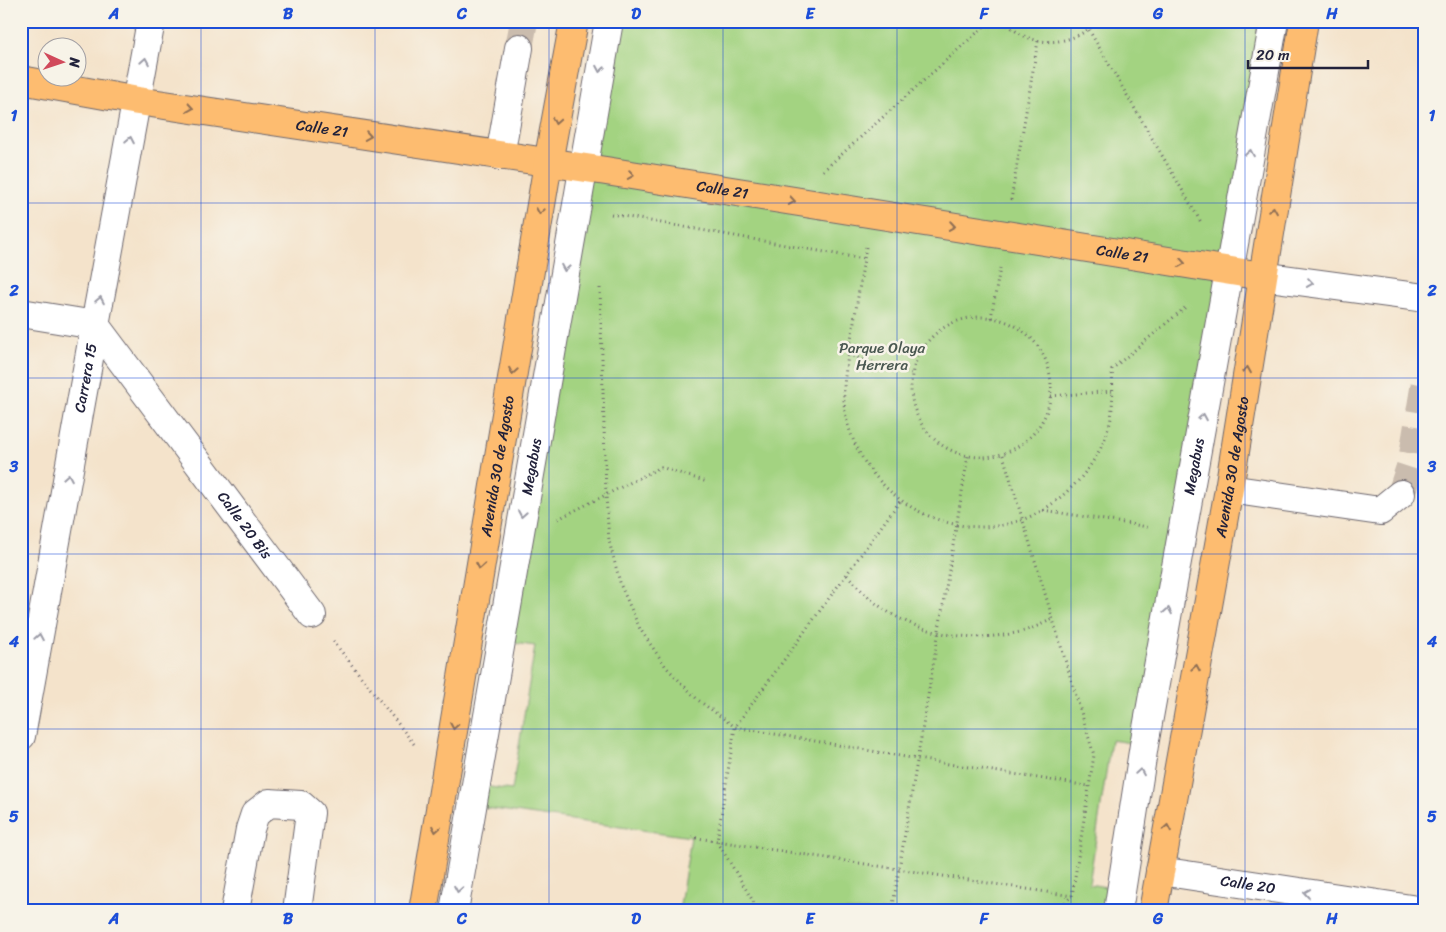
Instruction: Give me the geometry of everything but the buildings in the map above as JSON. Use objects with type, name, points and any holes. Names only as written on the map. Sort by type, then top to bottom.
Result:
[{"type":"main road","name":"Avenida 30 de Agosto","points":[[423,911],[548,163],[574,21]]},
{"type":"main road","name":"Avenida 30 de Agosto","points":[[1153,911],[1229,489],[1304,21]]},
{"type":"main road","name":"Calle 21","points":[[21,80],[138,100],[583,168],[1262,276]]},
{"type":"street","name":"Carrera 15","points":[[21,736],[151,21]]},
{"type":"street","name":"Megabus","points":[[454,911],[609,21]]},
{"type":"street","name":"Megabus","points":[[1118,911],[1144,745],[1274,21]]},
{"type":"street","points":[[500,156],[519,48]]},
{"type":"street","name":"Calle 21","points":[[1262,276],[1425,298]]},
{"type":"street","points":[[21,313],[95,325]]},
{"type":"street","name":"Calle 20 Bis","points":[[95,325],[312,615]]},
{"type":"street","points":[[1229,489],[1380,511],[1401,494]]},
{"type":"street","points":[[235,911],[250,829],[255,814],[269,803],[301,804],[310,813],[297,911]]},
{"type":"street","name":"Calle 20","points":[[1160,871],[1424,911]]},
{"type":"path","points":[[789,201],[990,21]]},
{"type":"path","points":[[1004,21],[1009,27],[1022,35],[1038,41],[1051,42],[1077,37],[1099,21]]},
{"type":"path","points":[[608,214],[864,260],[844,383],[845,412],[852,439],[865,464],[883,486],[900,500],[924,514],[957,524],[979,526],[1023,519],[1043,510],[1066,493],[1086,472],[1101,448],[1111,420],[1112,369],[1229,271],[1089,30]]},
{"type":"path","points":[[991,318],[1038,41]]},
{"type":"path","points":[[600,280],[609,542],[621,586],[640,628],[666,667],[698,700],[735,727],[917,759],[1089,786]]},
{"type":"path","points":[[980,316],[991,318],[1004,320],[1025,331],[1041,349],[1050,372],[1051,396],[1043,421],[1026,442],[1003,455],[979,459],[954,453],[934,440],[919,421],[911,398],[911,373],[920,350],[936,332],[957,320],[980,316]]},
{"type":"path","points":[[848,355],[911,373]]},
{"type":"path","points":[[1051,396],[1113,392]]},
{"type":"path","points":[[1003,455],[1094,755],[1072,896],[1056,911]]},
{"type":"path","points":[[892,911],[968,456]]},
{"type":"path","points":[[554,521],[661,467],[707,482]]},
{"type":"path","points":[[759,911],[717,841],[735,727],[900,500]]},
{"type":"path","points":[[1043,510],[1182,533]]},
{"type":"path","points":[[847,575],[866,595],[888,612],[912,624],[938,633],[967,638],[997,636],[1026,631],[1053,620]]},
{"type":"path","points":[[312,615],[444,781]]},
{"type":"path","points":[[691,837],[1072,896]]},
{"type":"green space","name":"Parque Olaya Herrera","points":[[609,21],[1274,21],[1144,745],[1111,740],[1089,884],[1122,890],[1118,911],[679,911],[691,837],[472,806],[476,785],[512,790],[535,646],[500,641]]},
{"type":"tunnel","points":[[519,48],[524,21]]},
{"type":"tunnel","points":[[1401,494],[1412,461],[1425,383]]}]
